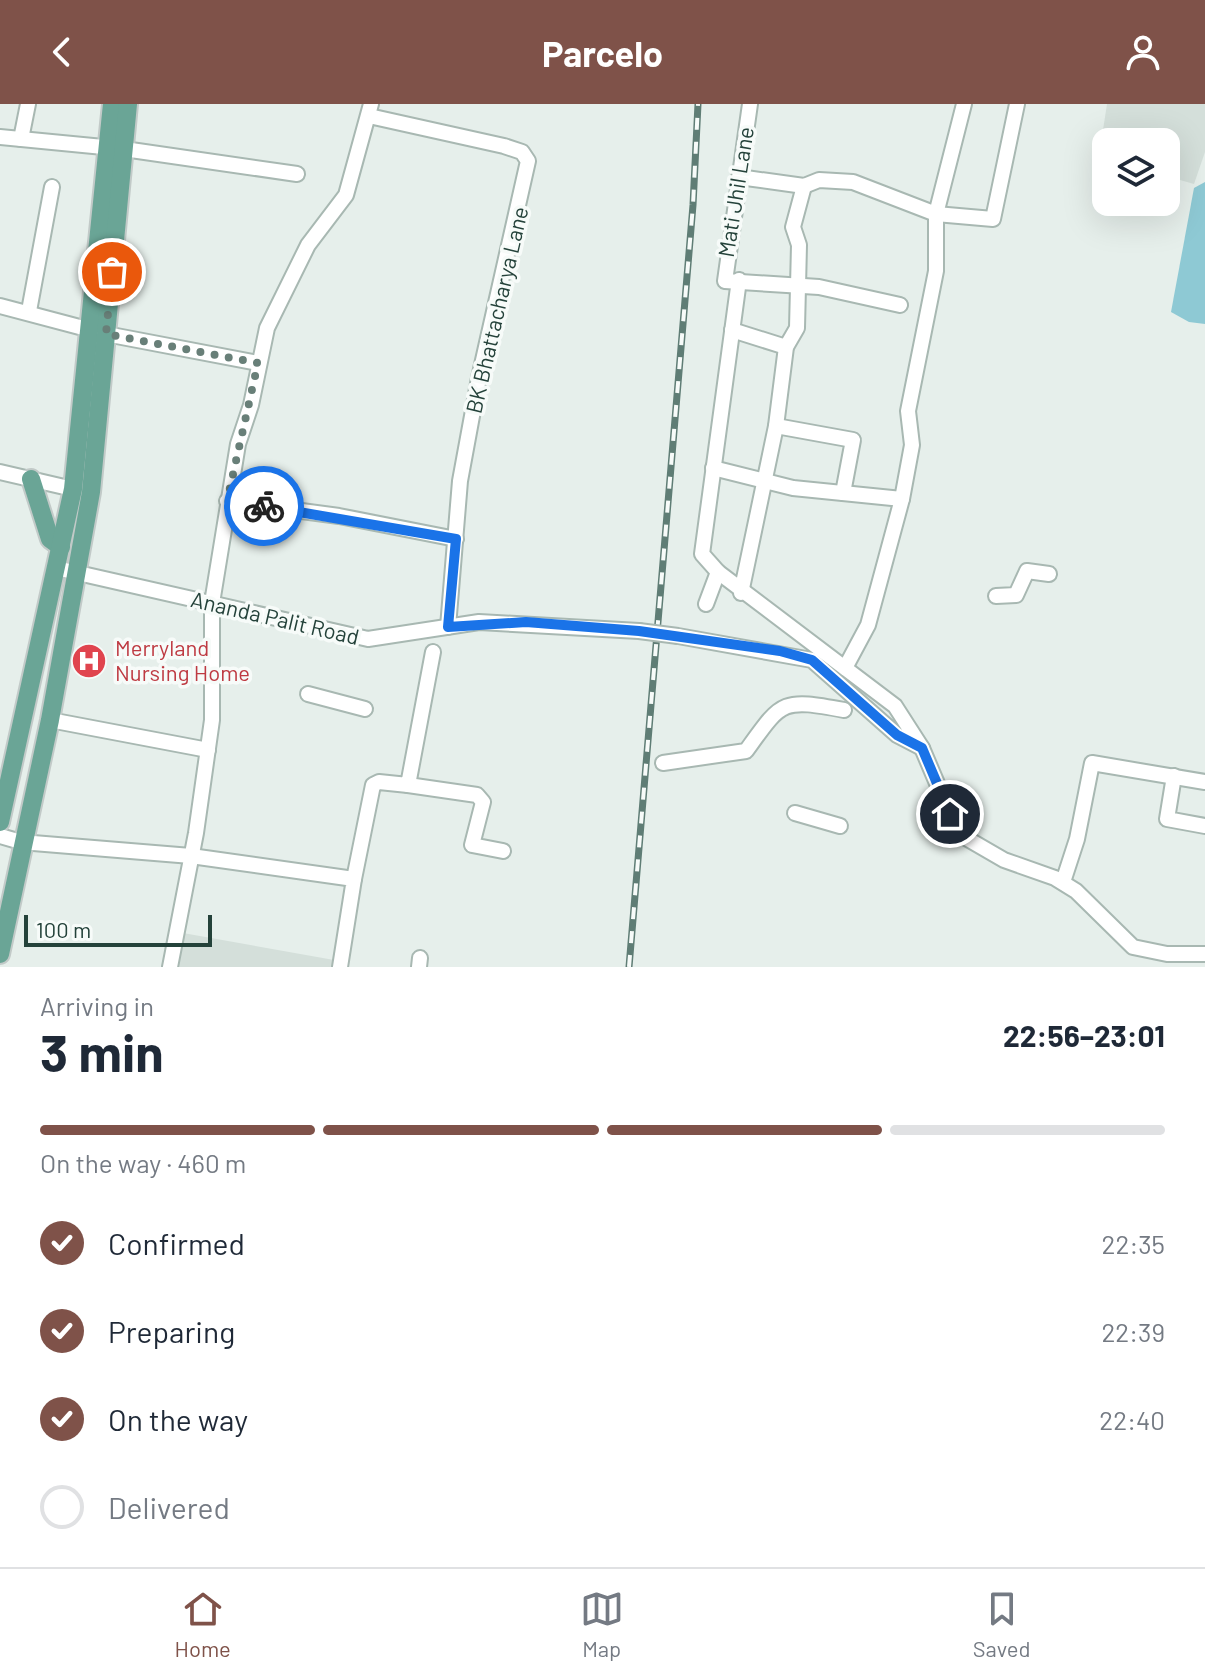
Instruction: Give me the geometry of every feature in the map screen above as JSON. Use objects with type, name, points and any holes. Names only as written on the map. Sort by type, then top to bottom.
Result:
[{"type":"main road","points":[[112,104],[116,149]]},
{"type":"main road","points":[[0,954],[21,842],[50,720],[91,492],[98,331],[116,149],[128,104]]},
{"type":"main road","points":[[0,822],[73,489],[98,331]]},
{"type":"main road","points":[[31,479],[50,539],[61,547]]},
{"type":"street","points":[[21,139],[28,104]]},
{"type":"street","name":"Mati Jhil Lane","points":[[718,572],[702,554],[732,330],[739,177],[750,104]]},
{"type":"street","points":[[845,668],[868,625],[902,499],[912,445],[908,411],[936,271],[936,214],[964,104]]},
{"type":"street","points":[[739,177],[804,186],[819,180],[853,182],[936,214],[993,219],[1017,104]]},
{"type":"street","points":[[170,967],[212,720],[212,603],[227,501],[258,363],[282,292],[308,245],[346,195],[370,110]]},
{"type":"street","name":"BK Bhattacharya Lane","points":[[370,110],[504,146],[522,152],[528,161],[479,378],[460,481],[448,627]]},
{"type":"street","points":[[0,137],[116,149],[297,174]]},
{"type":"street","points":[[741,593],[766,481],[786,347],[797,328],[799,245],[793,227],[804,186]]},
{"type":"street","points":[[29,311],[52,187]]},
{"type":"street","points":[[732,280],[852,292],[900,305]]},
{"type":"street","points":[[0,306],[98,331],[258,363]]},
{"type":"street","points":[[732,330],[786,347]]},
{"type":"street","points":[[776,426],[853,440],[843,493]]},
{"type":"street","points":[[713,468],[766,481],[902,499]]},
{"type":"street","points":[[0,472],[73,489]]},
{"type":"street","points":[[227,501],[339,516],[456,539]]},
{"type":"street","name":"Ananda Palit Road","points":[[56,568],[368,639],[448,627],[526,622],[678,636],[812,660],[897,735],[922,748]]},
{"type":"street","points":[[996,596],[1016,595],[1027,571],[1049,574]]},
{"type":"street","points":[[706,604],[718,572],[741,593],[895,706],[922,748],[950,814],[966,838],[1004,860],[1063,882],[1092,905],[1133,947],[1176,961],[1205,954]]},
{"type":"street","points":[[408,785],[433,652]]},
{"type":"street","points":[[308,694],[365,709]]},
{"type":"street","points":[[663,763],[746,751],[778,708],[801,702],[844,710]]},
{"type":"street","points":[[50,720],[208,750]]},
{"type":"street","points":[[1063,882],[1077,839],[1092,763],[1205,782]]},
{"type":"street","points":[[1174,776],[1167,819],[1205,826]]},
{"type":"street","points":[[340,967],[373,785],[379,782],[477,795],[483,802],[472,845],[503,851]]},
{"type":"street","points":[[795,813],[840,826]]},
{"type":"street","points":[[0,836],[21,842],[191,856],[354,879]]},
{"type":"shaded area","points":[[1107,104],[1205,104],[1205,152],[1194,184],[1180,180],[1180,128],[1103,128]]},
{"type":"shaded area","points":[[183,933],[334,960],[333,967],[176,967]]},
{"type":"water","points":[[1205,182],[1205,324],[1189,322],[1171,312],[1194,188]]},
{"type":"railway","points":[[629,967],[693,205],[698,104]]},
{"type":"way so far","points":[[112,272],[106,334],[258,363],[227,501],[264,506]]},
{"type":"place","name":"Merryland Nursing Home","points":[[89,661]]},
{"type":"route","points":[[264,506],[339,516],[456,539],[448,627],[479,622],[526,622],[639,631],[780,651],[812,660],[866,704],[897,735],[922,748],[950,814]]}]
